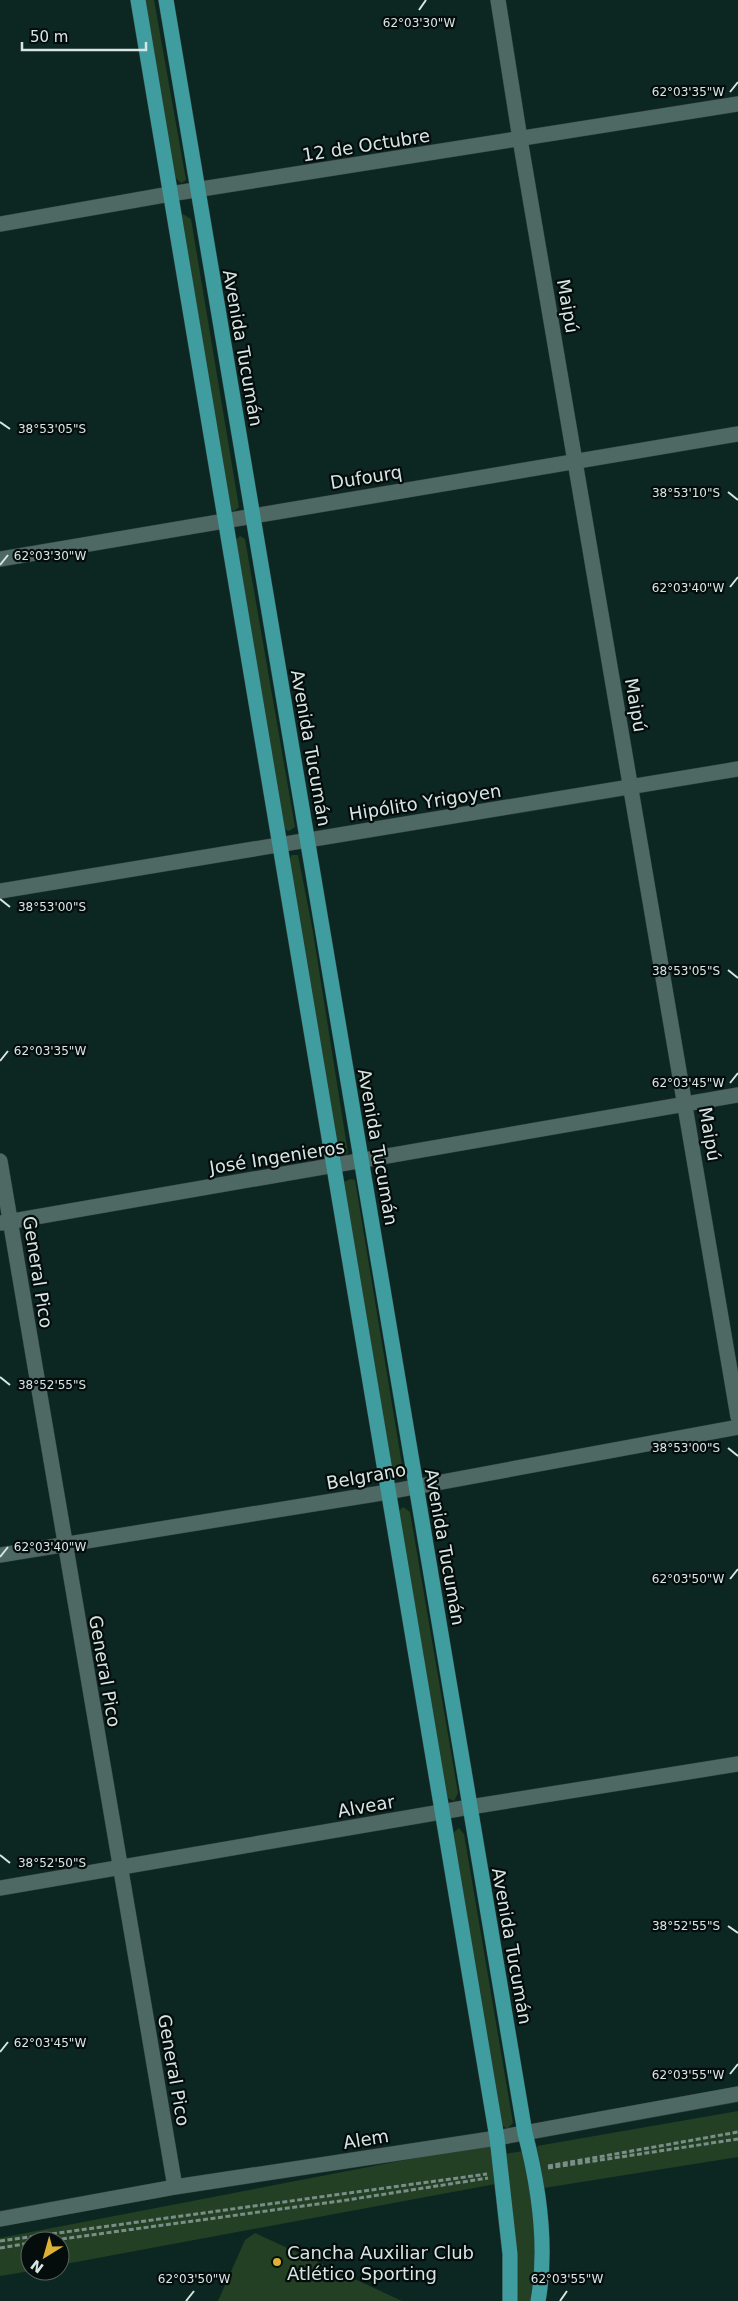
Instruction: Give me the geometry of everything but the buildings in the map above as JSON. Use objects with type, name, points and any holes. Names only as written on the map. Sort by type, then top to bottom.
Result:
[{"type":"main road","points":[[138,0],[497,2138],[510,2254],[510,2301]]},
{"type":"main road","name":"Avenida Tucumán","points":[[166,0],[525,2133],[534,2169],[542,2231],[542,2262],[538,2301]]},
{"type":"street","name":"Maipú","points":[[498,0],[520,140],[738,1417]]},
{"type":"street","name":"12 de Octubre","points":[[0,224],[170,194],[738,104]]},
{"type":"street","name":"Dufourq","points":[[0,559],[738,434]]},
{"type":"street","name":"Hipólito Yrigoyen","points":[[0,891],[738,769]]},
{"type":"street","name":"José Ingenieros","points":[[5,1222],[361,1162],[738,1095]]},
{"type":"street","name":"General Pico","points":[[0,1161],[5,1222],[64,1545],[175,2187]]},
{"type":"street","name":"Belgrano","points":[[0,1555],[388,1492],[738,1427]]},
{"type":"street","name":"Alvear","points":[[0,1888],[442,1812],[738,1764]]},
{"type":"street","name":"Alem","points":[[0,2219],[175,2187],[497,2138],[738,2094]]},
{"type":"path","points":[[534,2169],[738,2132]]},
{"type":"path","points":[[534,2169],[738,2139]]},
{"type":"path","points":[[70,2238],[347,2200],[500,2174]]},
{"type":"path","points":[[0,2241],[500,2174]]},
{"type":"path","points":[[0,2248],[20,2245]]},
{"type":"green space","points":[[143,0],[154,0],[186,180],[181,183],[172,174]]},
{"type":"green space","points":[[183,214],[191,219],[239,507],[234,511],[228,509],[180,219]]},
{"type":"green space","points":[[240,536],[245,539],[295,827],[289,831],[280,828],[232,543]]},
{"type":"green space","points":[[292,855],[298,855],[313,932],[348,1153],[343,1157],[336,1155],[285,866]]},
{"type":"green space","points":[[351,1179],[355,1180],[403,1471],[400,1478],[392,1480],[343,1182]]},
{"type":"green space","points":[[403,1507],[410,1512],[458,1793],[454,1801],[446,1797],[395,1515]]},
{"type":"green space","points":[[459,1828],[464,1834],[513,2123],[507,2129],[501,2124],[453,1833]]},
{"type":"green space","points":[[738,2111],[738,2157],[544,2188],[537,2146]]},
{"type":"green space","points":[[493,2143],[501,2183],[70,2263],[70,2231],[36,2231]]},
{"type":"green space","points":[[529,2150],[540,2227],[532,2301],[511,2301],[500,2155]]},
{"type":"green space","name":"Cancha Auxiliar Club Atlético Sporting","points":[[255,2233],[402,2301],[218,2301],[245,2240]]},
{"type":"green space","points":[[20,2234],[20,2273],[0,2276],[0,2238]]},
{"type":"place","name":"Cancha Auxiliar Club Atlético Sporting","points":[[277,2262]]}]
